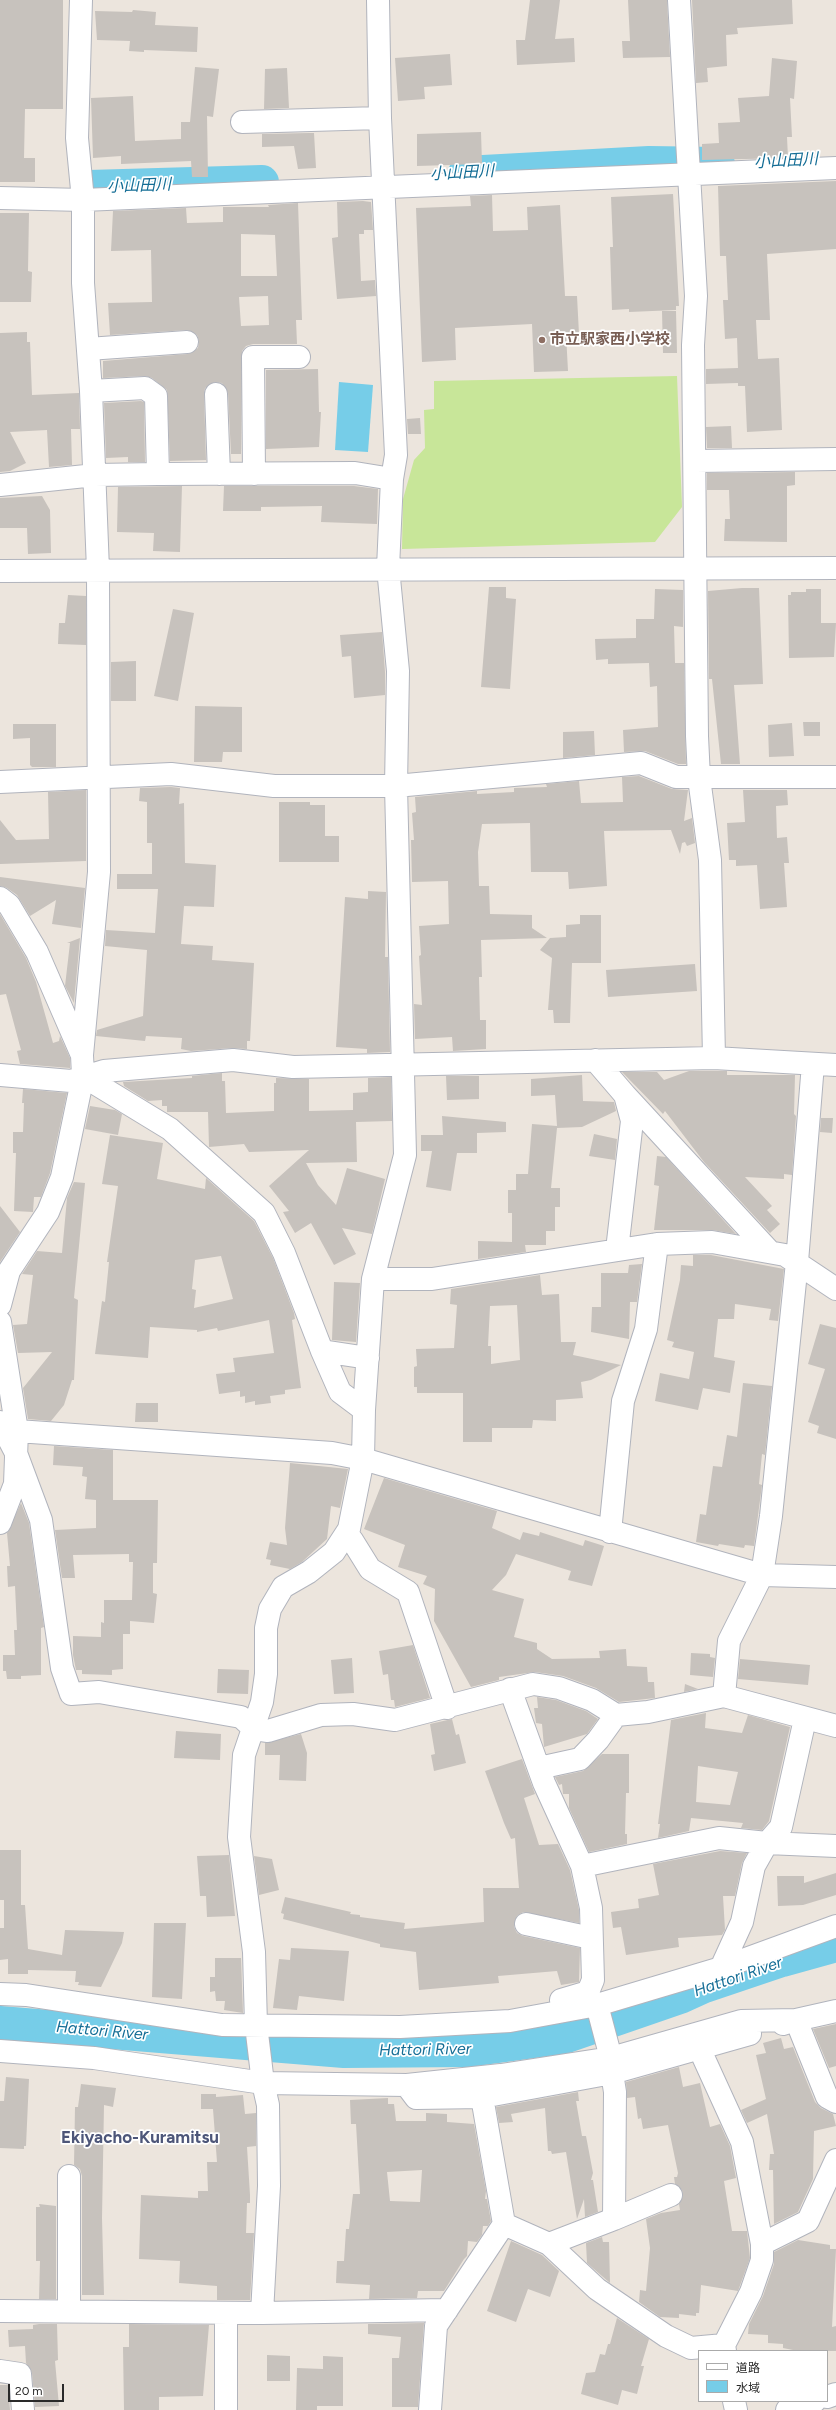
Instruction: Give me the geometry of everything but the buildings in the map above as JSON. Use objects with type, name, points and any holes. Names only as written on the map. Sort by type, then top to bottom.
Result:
[{"type":"street","points":[[0,1305],[9,1271],[48,1212],[62,1177],[83,1066],[99,872],[100,779],[98,570],[91,391],[83,283],[83,200],[77,138],[81,0]]},
{"type":"street","points":[[262,2313],[269,2186],[268,2105],[263,2083],[256,2030],[254,1952],[239,1837],[244,1755],[262,1702],[265,1681],[266,1628],[270,1609],[283,1587],[309,1572],[334,1552],[349,1530],[363,1459],[364,1410],[373,1279],[405,1155],[396,786],[398,671],[388,568],[392,479],[396,455],[382,187],[378,0]]},
{"type":"street","points":[[679,0],[696,296],[693,345],[696,461],[695,568],[699,778],[710,860],[714,1058]]},
{"type":"street","points":[[242,122],[380,118]]},
{"type":"street","points":[[0,198],[83,200],[836,168]]},
{"type":"street","points":[[88,349],[188,342]]},
{"type":"street","points":[[254,474],[253,357],[299,357]]},
{"type":"street","points":[[91,391],[145,388],[156,396],[158,474]]},
{"type":"street","points":[[216,394],[219,474]]},
{"type":"street","points":[[696,461],[836,459]]},
{"type":"street","points":[[0,485],[95,475],[158,474],[355,473],[392,479]]},
{"type":"street","points":[[0,571],[388,568],[836,568]]},
{"type":"street","points":[[0,782],[100,779],[171,774],[274,786],[396,786],[641,763],[676,777],[836,777]]},
{"type":"street","points":[[0,898],[8,905],[37,952],[83,1066],[170,1129],[264,1213],[284,1253],[322,1351],[340,1392],[364,1410]]},
{"type":"street","points":[[83,1066],[104,1071],[233,1060],[293,1067],[404,1066],[714,1058],[836,1065]]},
{"type":"street","points":[[595,1060],[625,1095],[770,1252]]},
{"type":"street","points":[[724,1696],[729,1641],[762,1575],[771,1516],[797,1262],[813,1064]]},
{"type":"street","points":[[0,1074],[71,1081],[83,1066]]},
{"type":"street","points":[[617,1250],[632,1121],[625,1095]]},
{"type":"street","points":[[373,1279],[432,1279],[657,1244],[712,1242],[786,1255],[836,1289]]},
{"type":"street","points":[[610,1532],[623,1401],[646,1328],[657,1244]]},
{"type":"street","points":[[0,1322],[8,1429],[16,1453],[20,1481],[41,1520],[62,1668],[70,1694],[99,1692],[241,1718],[254,1729],[268,1730],[321,1715],[353,1714],[396,1720],[447,1708],[533,1684],[559,1688],[592,1700],[616,1715],[648,1712],[724,1696],[805,1719],[836,1726]]},
{"type":"street","points":[[322,1351],[368,1358]]},
{"type":"street","points":[[8,1429],[332,1453],[363,1459],[762,1575],[836,1578]]},
{"type":"street","points":[[0,1523],[20,1481]]},
{"type":"street","points":[[346,1536],[352,1540],[370,1569],[408,1592],[447,1708]]},
{"type":"street","points":[[510,1690],[539,1768],[582,1866],[591,1908],[593,1980],[588,1992],[544,2005],[542,2015]]},
{"type":"street","points":[[539,1768],[580,1759],[598,1740],[616,1715]]},
{"type":"street","points":[[721,1968],[742,1922],[754,1866],[766,1843],[781,1827],[805,1719]]},
{"type":"street","points":[[582,1866],[720,1838],[766,1843],[836,1846]]},
{"type":"street","points":[[526,1924],[591,1938]]},
{"type":"street","points":[[0,1994],[41,1997],[222,2026],[256,2030],[400,2027],[510,2021],[598,2005],[721,1968],[836,1926]]},
{"type":"street","points":[[598,2005],[611,2062],[615,2092],[614,2220]]},
{"type":"street","points":[[0,2051],[28,2051],[94,2058],[263,2083],[408,2085],[611,2062],[700,2050],[796,2020],[836,2011]]},
{"type":"street","points":[[408,2085],[416,2098],[482,2097],[611,2062],[741,2022],[796,2020]]},
{"type":"street","points":[[796,2020],[827,2097],[836,2102]]},
{"type":"street","points":[[504,2224],[549,2244],[597,2288],[666,2336],[691,2348],[725,2348],[750,2292],[762,2260],[762,2244],[742,2142],[700,2050]]},
{"type":"street","points":[[430,2410],[436,2326],[504,2224],[482,2097]]},
{"type":"street","points":[[762,2244],[808,2221],[836,2160]]},
{"type":"street","points":[[69,2176],[69,2311]]},
{"type":"street","points":[[549,2244],[614,2220],[671,2195]]},
{"type":"street","points":[[0,2311],[262,2313],[447,2310]]},
{"type":"street","points":[[226,2312],[226,2410]]},
{"type":"street","points":[[0,2371],[20,2374],[23,2410]]},
{"type":"street","points":[[787,2410],[812,2402]]},
{"type":"green space","points":[[677,376],[682,507],[655,542],[402,549],[403,499],[414,460],[425,448],[424,410],[434,409],[434,381]]},
{"type":"water","points":[[339,382],[373,385],[368,452],[335,450]]},
{"type":"waterway","name":"小山田川","points":[[465,173],[649,163],[718,164]]},
{"type":"waterway","name":"小山田川","points":[[89,187],[262,182]]},
{"type":"waterway","name":"Hattori River","points":[[0,2023],[344,2051],[469,2050],[564,2037],[680,1997],[702,1987],[782,1960],[836,1945]]},
{"type":"place","name":"市立駅家西小学校","points":[[542,340]]},
{"type":"district","name":"Ekiyacho-Kuramitsu","points":[[140,2138]]}]
